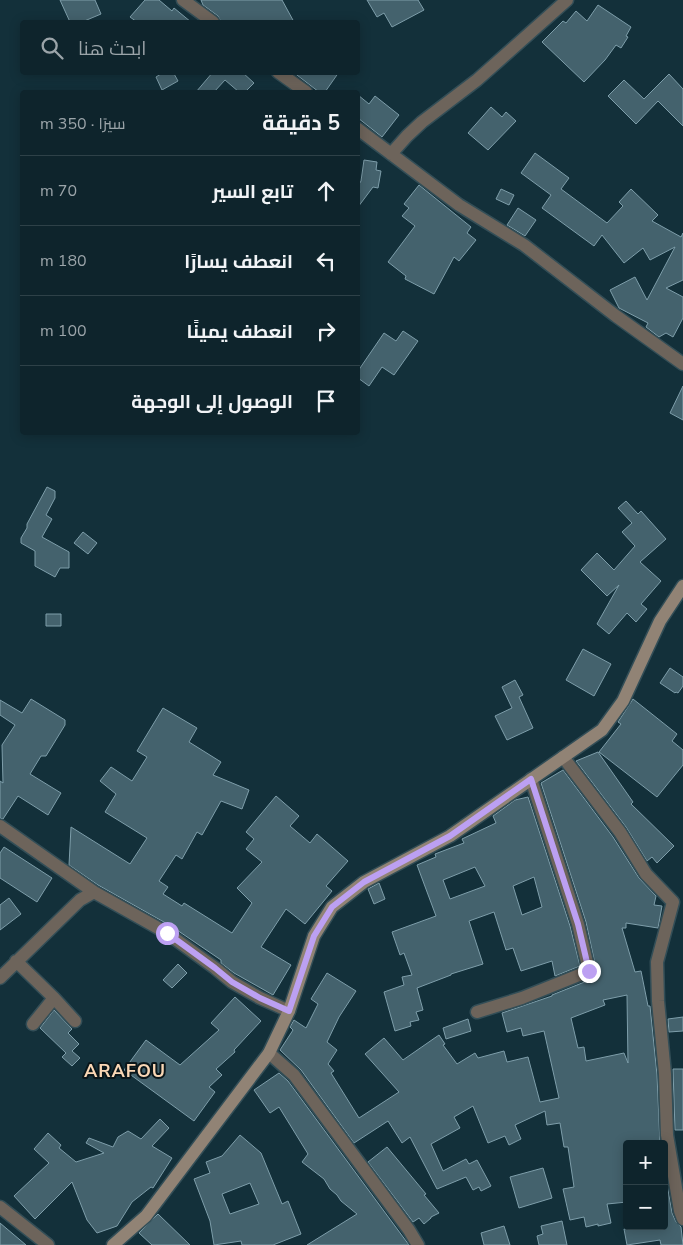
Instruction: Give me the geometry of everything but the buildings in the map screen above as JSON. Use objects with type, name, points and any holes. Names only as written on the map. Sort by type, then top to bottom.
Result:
[{"type":"main road","points":[[113,1245],[146,1216],[269,1053],[289,1011],[314,936],[332,907],[364,882],[450,836],[602,730],[623,701],[660,622],[683,586]]},
{"type":"street","points":[[183,0],[210,20]]},
{"type":"street","points":[[391,154],[422,122],[477,80],[567,0]]},
{"type":"street","points":[[282,75],[303,90]]},
{"type":"street","points":[[360,131],[459,205],[524,245],[683,364]]},
{"type":"street","points":[[562,757],[620,832],[646,874],[673,902],[657,962],[658,1001],[665,1074],[667,1135],[683,1219]]},
{"type":"street","points":[[477,1012],[522,998],[589,971],[578,924],[531,779]]},
{"type":"street","points":[[0,826],[94,892],[167,933],[232,982],[260,998],[289,1011]]},
{"type":"street","points":[[0,978],[80,900],[94,892]]},
{"type":"street","points":[[16,961],[75,1021]]},
{"type":"street","points":[[33,1024],[54,998]]},
{"type":"street","points":[[269,1053],[294,1075],[409,1230],[418,1245]]},
{"type":"street","points":[[0,1207],[48,1245]]},
{"type":"district","name":"ARAFOU","points":[[125,1071]]},
{"type":"route","points":[[167,933],[232,982],[260,998],[289,1011],[314,936],[332,907],[364,882],[450,836],[531,779],[578,924],[589,971]]}]
